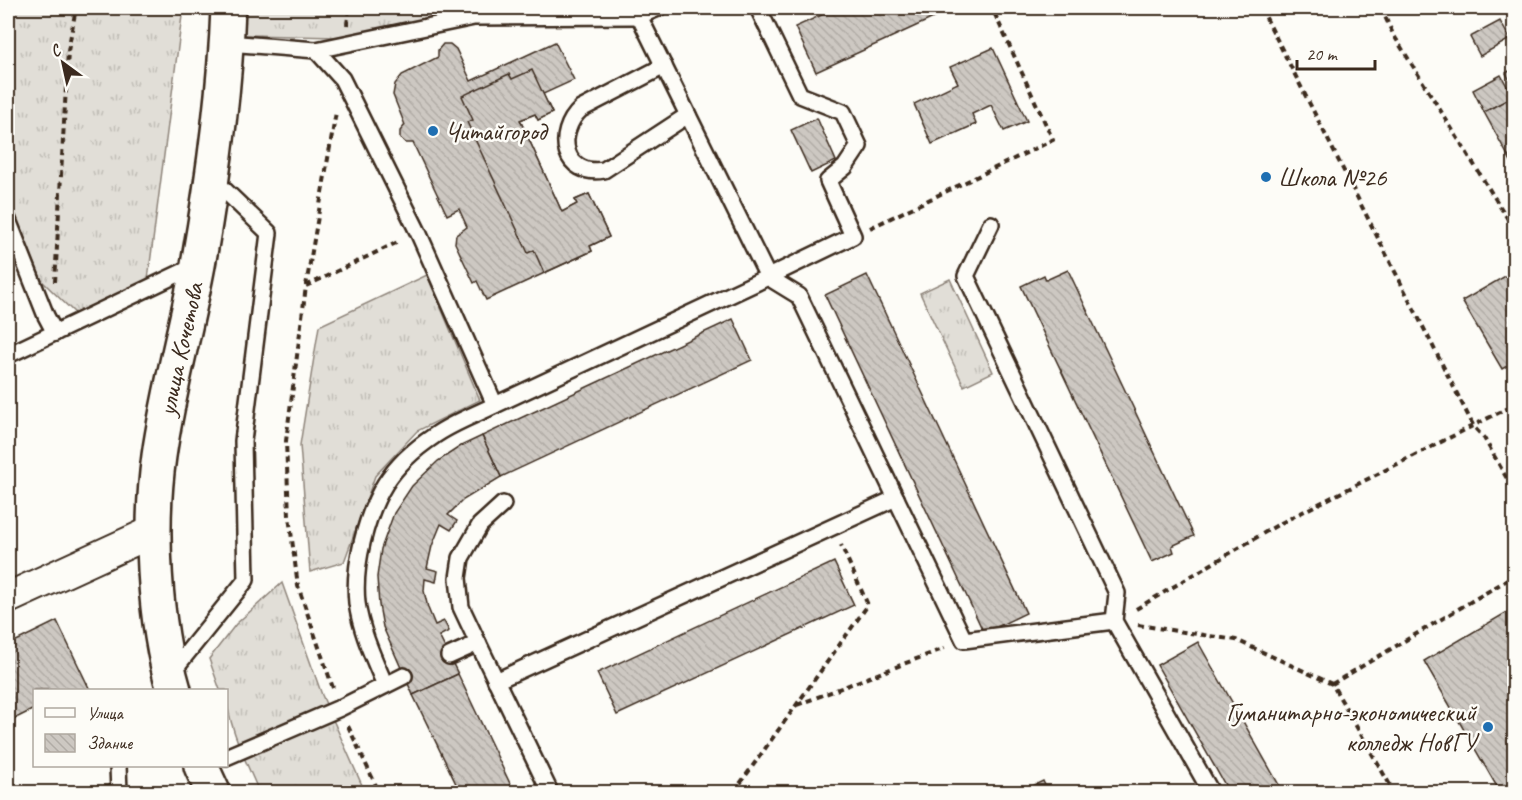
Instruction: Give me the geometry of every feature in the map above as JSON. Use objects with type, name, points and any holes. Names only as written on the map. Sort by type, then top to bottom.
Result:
[{"type":"main road","name":"улица Кочетова","points":[[168,685],[157,593],[154,531],[159,456],[198,265],[221,108],[228,8]]},
{"type":"street","points":[[8,598],[154,531]]},
{"type":"lane","points":[[227,43],[316,50],[474,17],[639,16],[658,8]]},
{"type":"lane","points":[[385,685],[367,643],[357,602],[358,570],[365,533],[373,508],[385,483],[417,448],[436,434],[495,405],[853,236],[828,182],[845,167],[859,146],[843,112],[800,94],[758,8]]},
{"type":"lane","points":[[639,16],[768,277],[799,296],[964,640],[1114,621]]},
{"type":"lane","points":[[316,50],[342,79],[418,232],[495,405]]},
{"type":"lane","points":[[664,66],[581,109],[571,118],[566,129],[565,142],[568,154],[573,162],[592,172],[604,170],[688,115]]},
{"type":"lane","points":[[168,685],[246,580],[243,441],[269,233],[211,177]]},
{"type":"lane","points":[[8,220],[55,333]]},
{"type":"lane","points":[[991,224],[966,276],[1117,593],[1114,621],[1212,792]]},
{"type":"lane","points":[[8,355],[198,265]]},
{"type":"lane","points":[[496,681],[896,498]]},
{"type":"lane","points":[[503,504],[480,525],[461,558],[458,578],[461,607],[550,792]]},
{"type":"lane","points":[[449,656],[478,643]]},
{"type":"lane","points":[[228,761],[404,676]]},
{"type":"lane","points":[[118,767],[119,792]]},
{"type":"path","points":[[46,316],[54,295],[68,51],[76,8]]},
{"type":"path","points":[[346,43],[349,8]]},
{"type":"path","points":[[853,236],[1053,140],[992,8]]},
{"type":"path","points":[[1261,8],[1474,427],[1484,438],[1515,491]]},
{"type":"path","points":[[1381,8],[1393,34],[1515,229]]},
{"type":"path","points":[[342,79],[306,286],[286,441],[289,516],[298,586],[340,708],[377,791]]},
{"type":"path","points":[[306,286],[418,232]]},
{"type":"path","points":[[1114,621],[1279,524],[1515,405]]},
{"type":"path","points":[[734,792],[868,605],[833,527]]},
{"type":"path","points":[[1332,684],[1515,576]]},
{"type":"green space","points":[[11,8],[183,8],[148,279],[76,314],[42,281],[9,200],[8,34]]},
{"type":"green space","points":[[244,8],[475,8],[337,37],[243,35]]},
{"type":"green space","points":[[427,275],[480,400],[417,431],[375,476],[344,562],[310,572],[300,445],[319,326]]},
{"type":"green space","points":[[950,279],[993,372],[964,386],[920,293]]},
{"type":"green space","points":[[282,583],[322,695],[365,792],[259,792],[230,716],[228,689],[220,689],[209,659],[236,624]]},
{"type":"building","points":[[837,8],[955,8],[816,72],[795,27]]},
{"type":"building","points":[[1500,21],[1510,39],[1480,56],[1470,37]]},
{"type":"building","points":[[555,42],[574,80],[543,94],[552,113],[538,120],[535,114],[520,120],[562,212],[577,204],[575,200],[589,194],[609,237],[590,246],[592,251],[486,300],[477,281],[474,283],[455,243],[456,235],[467,227],[459,209],[447,215],[413,143],[406,143],[400,138],[400,131],[405,125],[393,95],[395,84],[402,75],[438,57],[438,50],[443,44],[450,44],[456,49],[471,81]]},
{"type":"building","points":[[993,48],[1027,121],[1004,131],[991,105],[972,114],[976,124],[932,144],[914,104],[958,83],[950,67]]},
{"type":"building","points":[[1514,68],[1514,89],[1506,73]]},
{"type":"building","points":[[532,70],[552,113],[538,120],[535,114],[520,120],[562,212],[577,204],[575,200],[589,194],[609,237],[590,246],[592,251],[544,273],[534,250],[528,253],[467,122],[473,120],[462,96],[509,74],[512,79]]},
{"type":"building","points":[[1501,75],[1513,97],[1484,112],[1473,90]]},
{"type":"building","points":[[1514,96],[1514,167],[1484,112]]},
{"type":"building","points":[[817,118],[836,161],[811,173],[791,130]]},
{"type":"building","points":[[1068,270],[1194,536],[1172,546],[1174,552],[1152,562],[1021,286],[1044,275],[1046,280]]},
{"type":"building","points":[[1514,271],[1514,362],[1502,369],[1462,301]]},
{"type":"building","points":[[867,275],[1026,613],[984,633],[825,295]]},
{"type":"building","points":[[733,319],[752,360],[501,477],[482,436]]},
{"type":"building","points":[[482,436],[501,477],[463,500],[448,515],[457,521],[451,530],[441,524],[432,546],[427,568],[438,571],[436,582],[425,579],[424,591],[428,608],[435,625],[444,621],[449,631],[439,636],[458,674],[413,695],[383,627],[377,577],[381,549],[394,513],[412,486],[438,461]]},
{"type":"building","points":[[834,562],[854,605],[617,715],[597,673]]},
{"type":"building","name":"Гуманитарно-экономический колледж НовГУ","points":[[1514,608],[1514,792],[1500,792],[1424,661]]},
{"type":"building","points":[[57,621],[90,689],[33,689],[33,710],[8,722],[8,645]]},
{"type":"building","points":[[1198,642],[1283,792],[1229,792],[1157,665]]},
{"type":"building","points":[[458,674],[514,792],[460,792],[413,695]]},
{"type":"building","points":[[1043,781],[1048,792],[1020,792]]},
{"type":"place","name":"Читайгород","points":[[433,131]]},
{"type":"place","name":"Школа №26","points":[[1266,177]]},
{"type":"place","name":"Гуманитарно-экономический колледж НовГУ","points":[[1488,727]]}]
